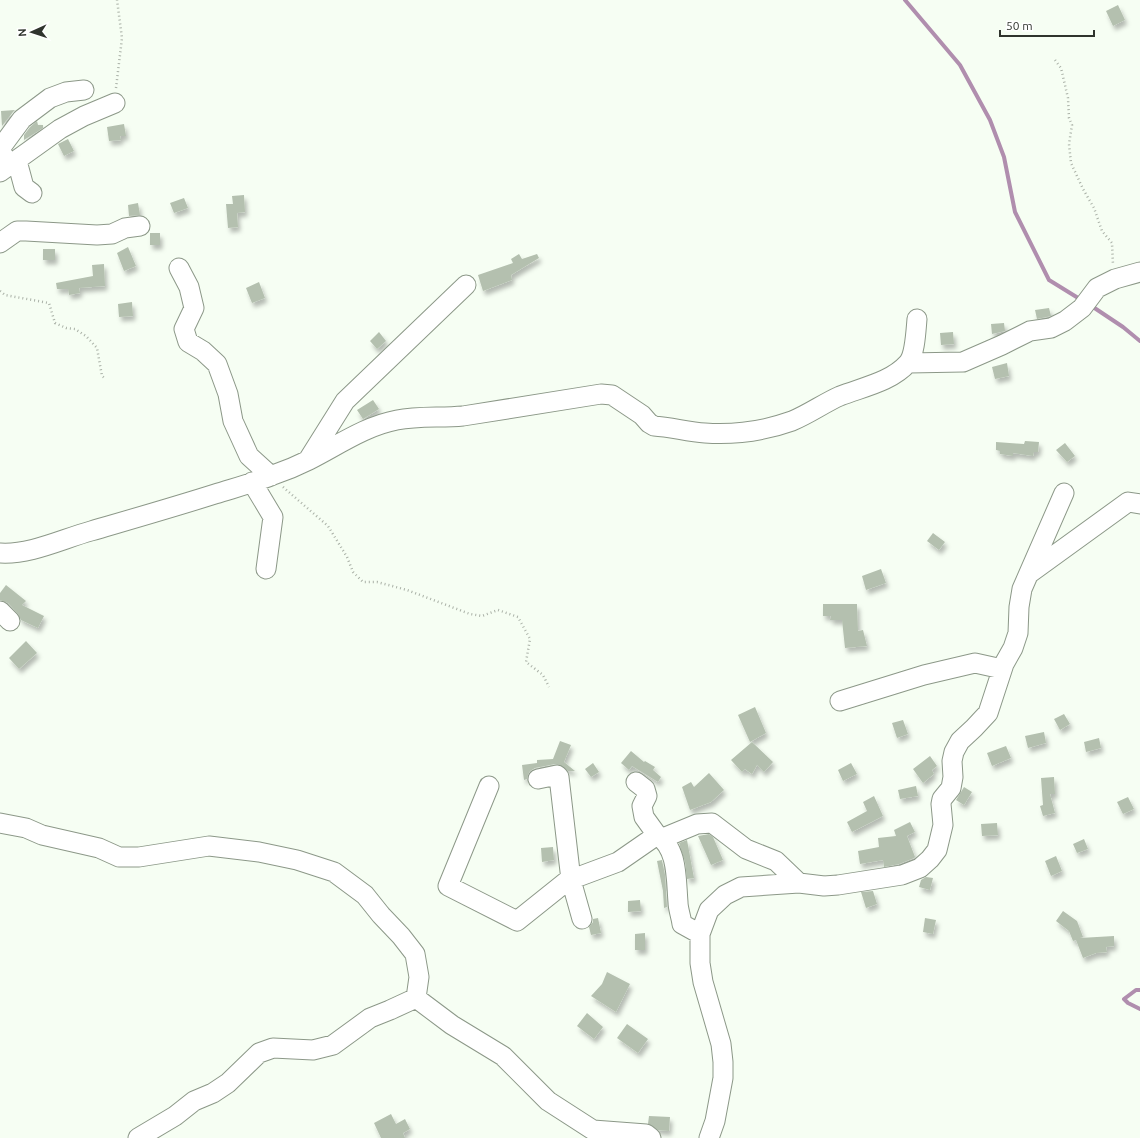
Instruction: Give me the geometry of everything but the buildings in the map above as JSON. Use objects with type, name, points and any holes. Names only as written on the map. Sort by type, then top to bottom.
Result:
[{"type":"street","points":[[32,193],[24,187],[8,167],[2,152],[2,146],[22,119],[50,98],[66,92],[84,90]]},
{"type":"street","points":[[8,167],[60,129],[84,116],[114,103]]},
{"type":"street","points":[[0,243],[17,231],[97,235],[112,234],[125,228],[140,226]]},
{"type":"street","points":[[179,268],[189,287],[194,308],[184,329],[188,342],[203,351],[217,364],[228,394],[233,421],[249,456],[271,476]]},
{"type":"street","points":[[909,362],[963,362],[1002,346],[1030,331],[1051,328],[1065,321],[1086,302],[1097,288],[1115,279],[1140,272]]},
{"type":"street","points":[[308,461],[344,401],[466,285]]},
{"type":"street","points":[[0,553],[10,553],[33,549],[271,476],[308,461],[357,435],[396,420],[463,416],[601,394],[612,395],[642,415],[654,426],[704,433],[727,434],[752,432],[792,421],[839,397],[882,381],[909,362],[913,351],[917,319]]},
{"type":"street","points":[[252,482],[273,517],[266,569]]},
{"type":"street","points":[[710,1138],[723,1078],[723,1062],[721,1044],[703,982],[700,962],[700,934],[708,910],[725,895],[741,887],[799,883],[838,886],[902,875],[920,868],[930,859],[937,850],[943,825],[941,804],[942,799],[951,788],[953,777],[952,761],[954,752],[960,741],[988,713],[1002,669],[1018,633],[1019,607],[1022,589],[1064,493]]},
{"type":"street","points":[[1029,574],[1128,502],[1140,504]]},
{"type":"street","points":[[840,701],[924,675],[975,663],[1002,669]]},
{"type":"street","points":[[538,779],[557,775],[559,777],[571,880],[582,919]]},
{"type":"street","points":[[636,782],[645,789],[647,796],[642,806],[644,817],[671,850],[677,881],[678,903],[682,924],[700,934]]},
{"type":"street","points":[[489,786],[448,886],[517,921],[567,882],[618,862],[660,837],[696,824],[712,823],[746,849],[776,861],[799,883]]},
{"type":"street","points":[[0,823],[26,828],[42,835],[99,848],[119,857],[139,857],[209,846],[259,852],[297,860],[334,872],[365,894],[415,954],[419,977],[416,998]]},
{"type":"street","points":[[138,1138],[175,1116],[194,1101],[213,1093],[228,1083],[259,1053],[272,1048],[312,1050],[333,1045],[370,1018],[416,998]]},
{"type":"street","points":[[416,998],[452,1025],[503,1056],[548,1101],[593,1130],[646,1134],[651,1138]]},
{"type":"path","points":[[114,103],[122,38],[118,20],[117,0]]},
{"type":"path","points":[[1055,60],[1061,68],[1068,98],[1069,118],[1072,125],[1069,144],[1071,164],[1094,208],[1102,231],[1112,243],[1113,270],[1115,279]]},
{"type":"path","points":[[0,291],[5,295],[49,303],[55,322],[66,328],[75,329],[86,336],[97,348],[102,376],[106,379]]},
{"type":"path","points":[[271,476],[328,526],[347,557],[353,572],[363,582],[377,582],[407,590],[470,614],[482,616],[498,610],[518,617],[530,639],[526,662],[543,675],[549,687]]},
{"type":"waterway","points":[[905,0],[960,65],[990,120],[1004,157],[1015,212],[1049,280],[1083,301]]},
{"type":"waterway","points":[[1090,305],[1123,327],[1140,341]]},
{"type":"waterway","points":[[1140,990],[1136,990],[1124,999],[1128,1003],[1140,1009]]}]
